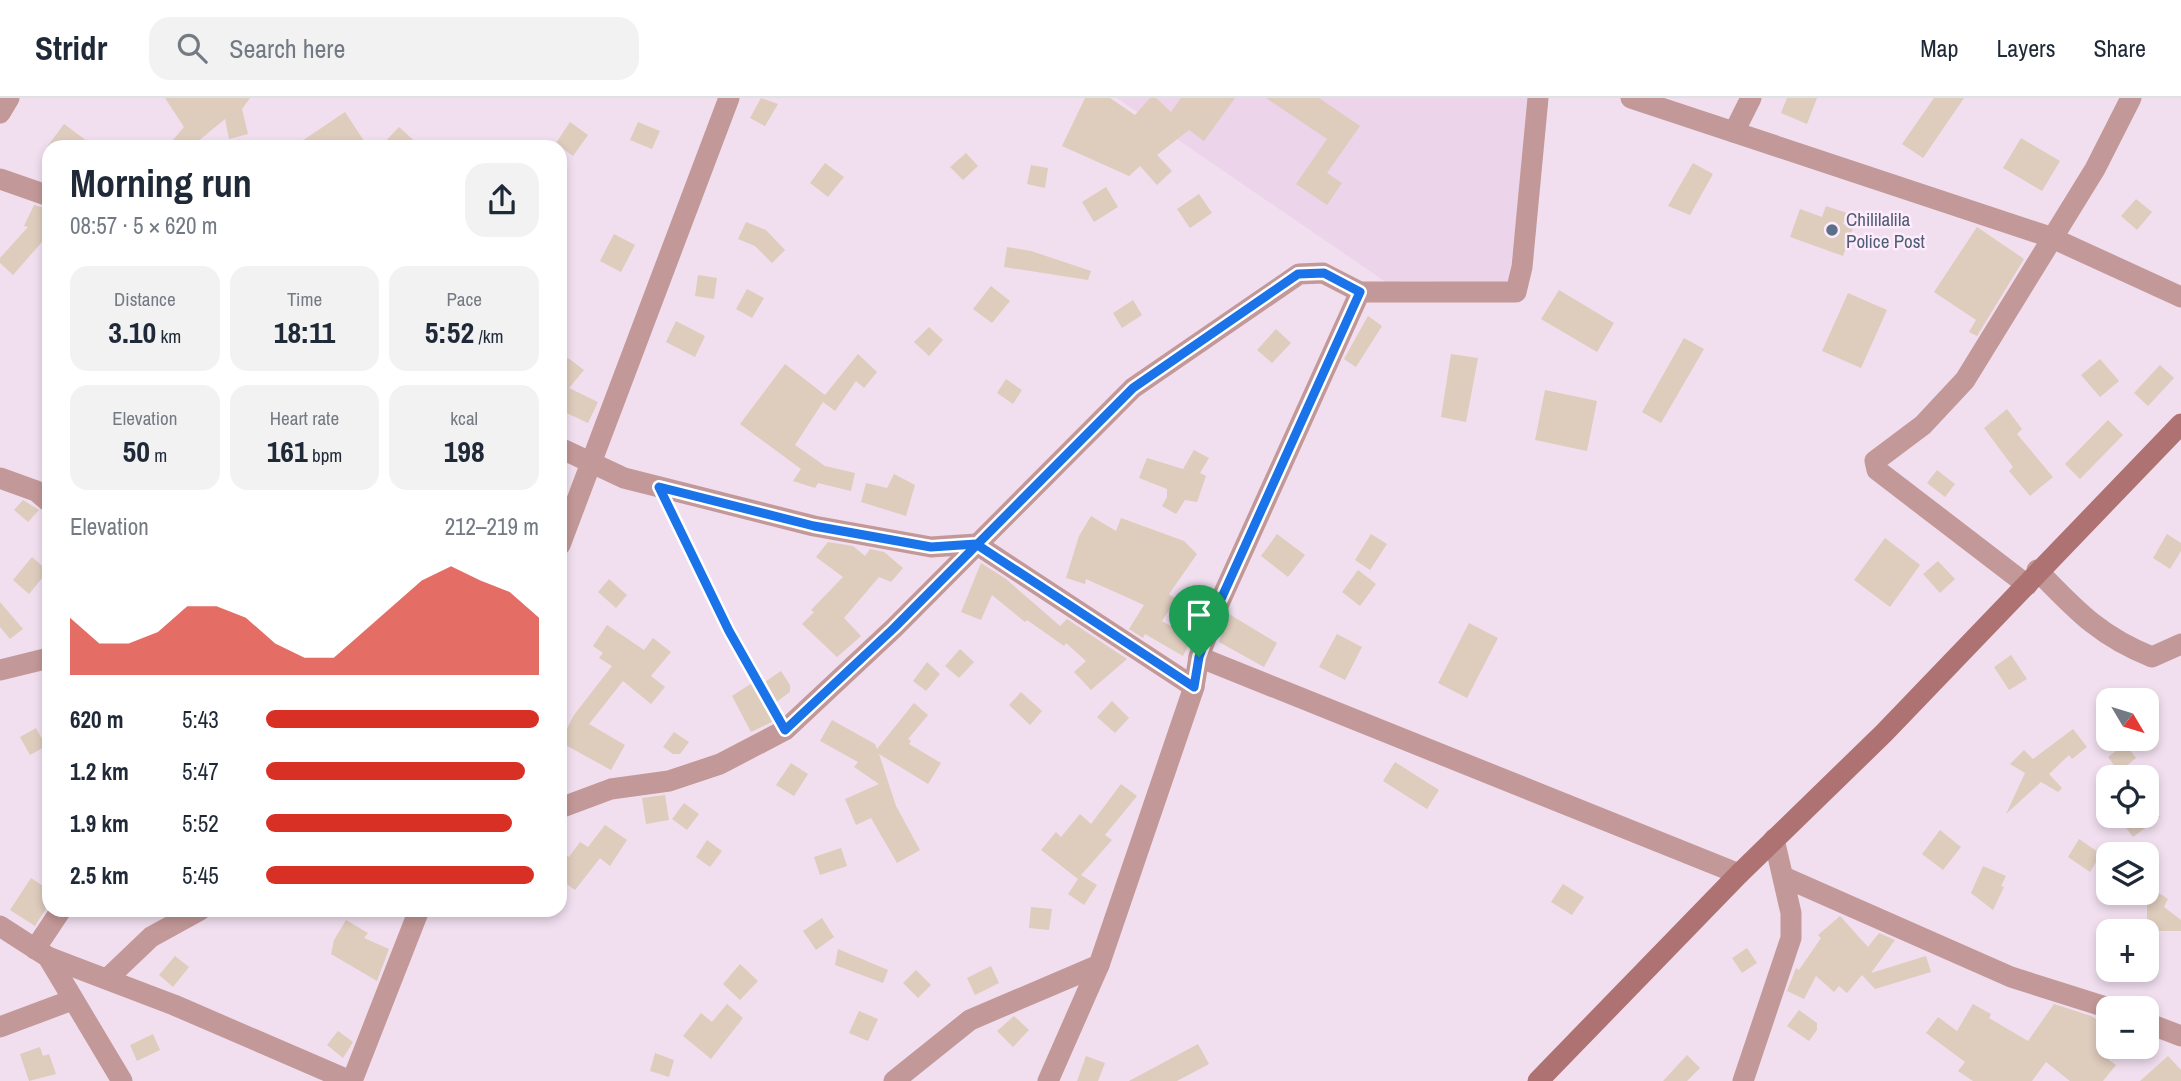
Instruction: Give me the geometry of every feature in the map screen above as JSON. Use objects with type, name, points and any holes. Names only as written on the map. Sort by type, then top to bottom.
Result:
[{"type":"street","points":[[0,113],[9,98]]},
{"type":"street","points":[[567,527],[729,98]]},
{"type":"street","points":[[567,805],[611,789],[669,781],[720,764],[785,730],[894,628],[1133,388],[1298,274],[1324,273],[1360,292],[1516,292],[1522,267],[1538,98]]},
{"type":"street","points":[[1631,98],[2050,237],[2181,297]]},
{"type":"street","points":[[1734,132],[1751,98]]},
{"type":"street","points":[[2131,98],[2095,169],[2050,237],[1965,380],[1923,425],[1875,461],[1877,470],[2032,578],[2120,645],[2152,657],[2181,644]]},
{"type":"street","points":[[0,180],[42,194]]},
{"type":"street","points":[[1048,1081],[1099,965],[1194,687],[1199,657],[1217,608],[1360,292]]},
{"type":"street","points":[[1538,1081],[1739,874],[1884,733],[2181,424]]},
{"type":"street","points":[[567,452],[624,478],[814,526],[931,547],[976,544],[1194,687]]},
{"type":"street","points":[[0,478],[36,491],[42,496]]},
{"type":"street","points":[[1199,657],[1739,874]]},
{"type":"street","points":[[0,670],[42,660]]},
{"type":"street","points":[[1743,1081],[1791,938],[1791,913],[1774,839]]},
{"type":"street","points":[[1784,877],[2011,977],[2096,1005]]},
{"type":"street","points":[[42,953],[58,917]]},
{"type":"street","points":[[107,979],[151,937],[187,917]]},
{"type":"street","points":[[0,926],[42,953],[351,1081],[416,917]]},
{"type":"street","points":[[42,953],[122,1081]]},
{"type":"street","points":[[894,1081],[970,1020],[1099,965]]},
{"type":"street","points":[[0,1027],[72,1000]]},
{"type":"street","points":[[2159,1028],[2181,1036]]},
{"type":"path","points":[[659,487],[729,631],[785,730]]},
{"type":"shaded area","points":[[1117,98],[1530,98],[1509,283],[1401,281],[1393,287]]},
{"type":"building","points":[[165,98],[250,98],[242,109],[248,134],[229,139],[225,119],[200,140],[173,140],[184,127]]},
{"type":"building","points":[[761,98],[778,104],[765,126],[750,118]]},
{"type":"building","points":[[1085,98],[1110,98],[1135,115],[1150,98],[1156,98],[1171,112],[1181,98],[1235,98],[1204,141],[1189,130],[1157,155],[1172,171],[1157,185],[1140,166],[1129,176],[1062,146]]},
{"type":"building","points":[[1266,98],[1319,98],[1360,126],[1327,173],[1342,183],[1327,205],[1296,184],[1327,139]]},
{"type":"building","points":[[1787,98],[1817,98],[1807,124],[1781,113]]},
{"type":"building","points":[[1934,98],[1964,98],[1923,158],[1902,144]]},
{"type":"building","points":[[345,112],[363,140],[303,140]]},
{"type":"building","points":[[570,122],[588,135],[573,156],[567,151],[567,140],[558,140]]},
{"type":"building","points":[[638,122],[660,131],[652,149],[630,140]]},
{"type":"building","points":[[64,124],[86,140],[52,140]]},
{"type":"building","points":[[399,127],[413,140],[387,140]]},
{"type":"building","points":[[2021,138],[2060,161],[2042,191],[2003,168]]},
{"type":"building","points":[[966,153],[978,166],[963,180],[950,167]]},
{"type":"building","points":[[825,163],[844,177],[828,197],[810,183]]},
{"type":"building","points":[[1693,163],[1713,174],[1690,215],[1668,206]]},
{"type":"building","points":[[1031,165],[1048,168],[1045,188],[1027,184]]},
{"type":"building","points":[[1106,187],[1118,207],[1094,222],[1082,202]]},
{"type":"building","points":[[1199,194],[1212,213],[1190,228],[1177,209]]},
{"type":"building","points":[[2136,199],[2152,212],[2137,230],[2121,216]]},
{"type":"building","points":[[34,205],[42,207],[42,242],[13,275],[0,263],[0,258],[28,227],[24,226]]},
{"type":"building","points":[[1826,206],[1847,213],[1843,224],[1853,228],[1843,256],[1790,237],[1800,209],[1822,217]]},
{"type":"building","points":[[746,222],[766,230],[785,250],[772,263],[755,246],[738,239]]},
{"type":"building","points":[[1977,227],[2024,259],[1977,336],[1969,332],[1976,320],[1934,292]]},
{"type":"building","points":[[614,234],[635,245],[621,272],[600,261]]},
{"type":"building","points":[[1007,247],[1031,251],[1091,271],[1088,280],[1004,267]]},
{"type":"building","points":[[698,275],[717,278],[714,299],[695,296]]},
{"type":"building","points":[[991,286],[1010,301],[992,323],[973,309]]},
{"type":"building","points":[[747,289],[764,298],[752,318],[736,309]]},
{"type":"building","points":[[1559,290],[1614,323],[1597,352],[1541,319]]},
{"type":"building","points":[[1848,293],[1887,310],[1861,368],[1822,351]]},
{"type":"building","points":[[1133,300],[1142,315],[1122,328],[1113,313]]},
{"type":"building","points":[[1368,316],[1382,326],[1356,367],[1344,359]]},
{"type":"building","points":[[676,321],[705,336],[695,357],[666,342]]},
{"type":"building","points":[[929,327],[943,340],[929,356],[914,342]]},
{"type":"building","points":[[1276,329],[1291,343],[1272,363],[1257,350]]},
{"type":"building","points":[[1684,338],[1704,349],[1661,423],[1642,412]]},
{"type":"building","points":[[858,354],[877,372],[864,388],[856,381],[835,411],[823,402],[795,445],[825,466],[855,473],[851,491],[818,483],[815,488],[793,481],[801,469],[740,424],[785,364],[825,395]]},
{"type":"building","points":[[1451,354],[1478,358],[1466,422],[1441,417]]},
{"type":"building","points":[[567,359],[584,370],[569,388],[598,402],[588,423],[567,413]]},
{"type":"building","points":[[2100,359],[2119,381],[2100,397],[2081,375]]},
{"type":"building","points":[[2160,365],[2174,378],[2148,406],[2134,393]]},
{"type":"building","points":[[1006,379],[1022,390],[1013,404],[997,393]]},
{"type":"building","points":[[1545,390],[1597,401],[1587,451],[1535,440]]},
{"type":"building","points":[[2007,409],[2022,429],[2017,434],[2053,477],[2030,496],[2009,471],[2013,467],[1984,428]]},
{"type":"building","points":[[2108,420],[2123,435],[2080,479],[2065,464]]},
{"type":"building","points":[[1194,450],[1209,458],[1200,473],[1206,476],[1197,502],[1185,500],[1176,514],[1162,506],[1167,497],[1167,489],[1139,478],[1147,458],[1183,469]]},
{"type":"building","points":[[1937,470],[1955,484],[1945,497],[1927,483]]},
{"type":"building","points":[[894,474],[915,485],[906,516],[861,502],[866,483],[887,488]]},
{"type":"building","points":[[23,500],[39,510],[28,522],[14,510]]},
{"type":"building","points":[[1091,516],[1116,531],[1121,518],[1184,541],[1197,554],[1169,594],[1176,599],[1162,621],[1192,638],[1183,656],[1145,634],[1143,638],[1129,629],[1144,605],[1086,579],[1085,584],[1066,578],[1079,536]]},
{"type":"building","points":[[1277,534],[1305,555],[1288,577],[1261,556]]},
{"type":"building","points":[[1371,534],[1387,544],[1370,570],[1355,560]]},
{"type":"building","points":[[2167,534],[2181,543],[2181,551],[2170,569],[2153,558]]},
{"type":"building","points":[[1885,538],[1920,565],[1890,607],[1854,580]]},
{"type":"building","points":[[828,542],[853,546],[865,556],[870,549],[884,552],[903,568],[891,582],[879,577],[844,618],[861,636],[837,657],[802,624],[814,612],[811,610],[843,577],[816,557]]},
{"type":"building","points":[[32,557],[42,566],[42,578],[29,594],[13,580]]},
{"type":"building","points":[[1938,561],[1955,579],[1940,593],[1923,574]]},
{"type":"building","points":[[981,563],[1006,579],[1060,626],[1067,619],[1127,659],[1091,690],[1074,672],[1086,661],[1066,643],[1064,646],[1027,620],[1025,622],[992,595],[981,620],[961,612]]},
{"type":"building","points":[[1358,570],[1376,584],[1360,606],[1342,592]]},
{"type":"building","points":[[609,579],[627,595],[616,608],[598,592]]},
{"type":"building","points":[[0,602],[23,629],[10,639],[0,627]]},
{"type":"building","points":[[1229,614],[1277,643],[1264,667],[1219,642]]},
{"type":"building","points":[[1469,623],[1498,638],[1467,698],[1438,683]]},
{"type":"building","points":[[607,625],[644,650],[653,638],[671,652],[651,676],[665,687],[651,704],[623,681],[589,724],[625,745],[611,770],[567,746],[567,728],[574,715],[612,666],[599,658],[603,653],[593,646]]},
{"type":"building","points":[[1337,634],[1362,647],[1345,680],[1319,667]]},
{"type":"building","points":[[960,649],[974,662],[959,678],[945,666]]},
{"type":"building","points":[[2011,655],[2027,679],[2009,690],[1994,667]]},
{"type":"building","points":[[927,662],[940,674],[926,691],[913,681]]},
{"type":"building","points":[[781,671],[790,685],[790,692],[768,708],[774,721],[751,732],[732,696],[752,683],[756,688]]},
{"type":"building","points":[[1021,692],[1042,711],[1030,725],[1009,705]]},
{"type":"building","points":[[1112,701],[1129,718],[1115,733],[1097,717]]},
{"type":"building","points":[[914,703],[928,715],[908,739],[911,741],[909,744],[941,763],[928,784],[879,754],[896,806],[920,850],[897,863],[871,818],[856,825],[845,799],[879,784],[854,767],[858,762],[820,741],[832,720],[875,744],[877,749]]},
{"type":"building","points":[[36,728],[42,739],[42,748],[30,755],[20,737]]},
{"type":"building","points":[[2073,729],[2087,747],[2072,759],[2069,755],[2049,774],[2062,788],[2058,792],[2041,782],[2006,814],[2025,773],[2010,764],[2024,750],[2033,759]]},
{"type":"building","points":[[674,732],[689,742],[680,754],[673,754],[663,747]]},
{"type":"building","points":[[2116,751],[2130,751],[2136,758],[2128,765],[2114,765],[2108,757]]},
{"type":"building","points":[[1395,762],[1439,790],[1427,809],[1383,781]]},
{"type":"building","points":[[791,763],[808,774],[794,796],[776,785]]},
{"type":"building","points":[[1121,784],[1137,796],[1105,835],[1112,840],[1081,875],[1097,885],[1084,905],[1068,894],[1078,879],[1041,850],[1056,832],[1061,837],[1080,814],[1091,824]]},
{"type":"building","points":[[665,795],[669,820],[646,824],[642,798]]},
{"type":"building","points":[[684,803],[699,814],[687,830],[672,819]]},
{"type":"building","points":[[605,825],[627,840],[610,866],[600,858],[575,890],[567,884],[567,855],[569,857],[580,842],[588,847]]},
{"type":"building","points":[[2126,828],[2145,828],[2133,837]]},
{"type":"building","points":[[1940,830],[1961,847],[1943,870],[1922,854]]},
{"type":"building","points":[[2079,839],[2096,851],[2096,862],[2090,872],[2068,857]]},
{"type":"building","points":[[707,840],[722,851],[710,867],[696,857]]},
{"type":"building","points":[[841,848],[847,866],[820,875],[814,857]]},
{"type":"building","points":[[1983,866],[2006,876],[1993,910],[1971,893]]},
{"type":"building","points":[[31,878],[42,885],[42,915],[35,926],[10,910]]},
{"type":"building","points":[[1563,884],[1584,897],[1572,915],[1551,902]]},
{"type":"building","points":[[2159,893],[2168,899],[2164,907],[2181,920],[2181,931],[2159,931],[2159,919],[2147,919],[2147,905],[2159,905]]},
{"type":"building","points":[[1031,907],[1052,909],[1049,930],[1029,928]]},
{"type":"building","points":[[1840,916],[1868,947],[1879,933],[1895,940],[1871,973],[1926,956],[1931,972],[1875,989],[1862,975],[1847,993],[1839,986],[1834,992],[1816,976],[1804,999],[1787,991],[1796,968],[1799,970],[1821,938],[1818,935]]},
{"type":"building","points":[[822,918],[834,937],[816,950],[803,931]]},
{"type":"building","points":[[346,920],[368,933],[364,938],[389,949],[377,981],[331,954],[334,940]]},
{"type":"building","points":[[1747,948],[1757,963],[1742,973],[1732,958]]},
{"type":"building","points":[[838,949],[888,970],[883,983],[835,965]]},
{"type":"building","points":[[175,956],[189,967],[173,987],[159,975]]},
{"type":"building","points":[[740,964],[758,981],[740,1000],[723,984]]},
{"type":"building","points":[[991,966],[999,983],[975,995],[967,978]]},
{"type":"building","points":[[916,970],[931,985],[918,998],[903,983]]},
{"type":"building","points":[[727,1004],[743,1018],[711,1059],[683,1036],[701,1013],[712,1022]]},
{"type":"building","points":[[1973,1004],[1991,1014],[1989,1018],[2028,1041],[2054,1004],[2096,1019],[2096,1059],[2109,1059],[2116,1065],[2103,1081],[2070,1081],[2046,1062],[2032,1081],[1973,1081],[1958,1071],[1965,1062],[1926,1033],[1938,1017],[1957,1031]]},
{"type":"building","points":[[1799,1010],[1817,1023],[1817,1030],[1809,1041],[1787,1026]]},
{"type":"building","points":[[859,1011],[878,1019],[868,1041],[849,1033]]},
{"type":"building","points":[[1014,1016],[1029,1030],[1013,1047],[997,1031]]},
{"type":"building","points":[[338,1031],[353,1042],[343,1058],[327,1045]]},
{"type":"building","points":[[153,1034],[160,1050],[137,1061],[130,1045]]},
{"type":"building","points":[[1198,1044],[1209,1064],[1177,1081],[1129,1081]]},
{"type":"building","points":[[40,1047],[43,1056],[49,1054],[56,1074],[29,1081],[20,1054]]},
{"type":"building","points":[[655,1053],[674,1060],[669,1077],[650,1071]]},
{"type":"building","points":[[1687,1055],[1700,1068],[1687,1081],[1663,1081]]},
{"type":"building","points":[[1086,1056],[1105,1063],[1098,1081],[1077,1081]]},
{"type":"building","points":[[2168,1056],[2181,1070],[2181,1081],[2140,1081]]},
{"type":"place","name":"Chililalila Police Post","points":[[1832,230]]},
{"type":"route","points":[[1199,657],[1194,687],[976,544],[931,547],[814,526],[659,487],[729,631],[785,730],[894,628],[976,544],[1133,388],[1298,274],[1324,273],[1360,292],[1217,608],[1199,657]]}]
